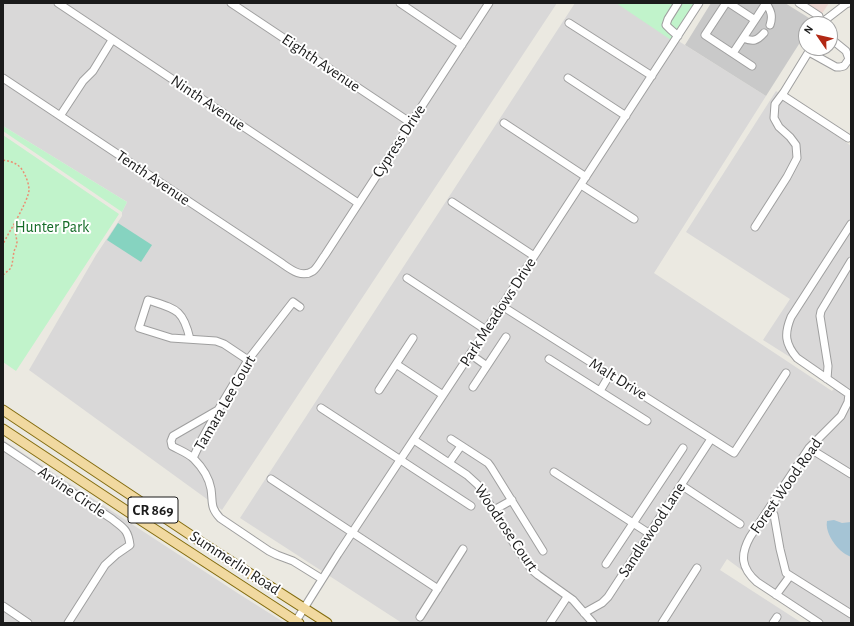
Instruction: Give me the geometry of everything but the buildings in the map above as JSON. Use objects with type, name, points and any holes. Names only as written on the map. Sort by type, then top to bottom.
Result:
[{"type":"main road","name":"Summerlin Road","points":[[3,410],[204,544],[327,623]]},
{"type":"main road","name":"Summerlin Road","points":[[3,428],[297,622]]},
{"type":"street","name":"Ninth Avenue","points":[[58,3],[358,203]]},
{"type":"street","name":"Eighth Avenue","points":[[231,3],[411,123]]},
{"type":"street","points":[[400,3],[462,45]]},
{"type":"street","name":"Cypress Drive","points":[[305,274],[316,268],[489,3]]},
{"type":"street","points":[[678,3],[666,25],[678,36]]},
{"type":"street","name":"Park Meadows Drive","points":[[297,622],[322,579],[700,3]]},
{"type":"street","points":[[726,3],[705,35],[752,66]]},
{"type":"street","points":[[729,3],[755,20]]},
{"type":"street","points":[[733,53],[766,3],[772,14],[770,25]]},
{"type":"street","points":[[799,3],[820,16]]},
{"type":"street","points":[[830,16],[846,4],[850,3]]},
{"type":"street","points":[[569,23],[652,76]]},
{"type":"street","points":[[743,38],[754,40],[759,38],[764,33]]},
{"type":"street","points":[[60,116],[83,81],[93,71],[112,40]]},
{"type":"street","points":[[820,56],[836,66],[844,66],[849,59],[846,51],[838,44]]},
{"type":"street","points":[[755,227],[797,158],[796,145],[779,127],[774,118],[775,104],[806,56]]},
{"type":"street","name":"Tenth Avenue","points":[[3,78],[280,262],[299,274],[305,274]]},
{"type":"street","points":[[568,78],[626,116]]},
{"type":"street","points":[[782,95],[848,138]]},
{"type":"street","points":[[504,123],[586,177]]},
{"type":"street","points":[[581,184],[634,220]]},
{"type":"street","points":[[452,202],[534,256]]},
{"type":"street","name":"Forest Wood Road","points":[[819,623],[750,576],[746,569],[744,551],[746,544],[809,448],[841,416],[848,402],[850,394],[796,358],[787,343],[786,334],[791,317],[851,224]]},
{"type":"street","points":[[827,379],[828,366],[820,316],[821,311],[851,261]]},
{"type":"street","points":[[407,278],[486,330]]},
{"type":"street","points":[[190,339],[187,325],[180,314],[174,309],[148,300],[139,328],[171,338],[216,341],[224,344],[248,360]]},
{"type":"street","name":"Tamara Lee Court","points":[[300,307],[293,302],[248,360],[218,410],[193,458],[208,479],[212,505],[220,518],[269,551],[293,561],[322,579]]},
{"type":"street","name":"Malt Drive","points":[[502,306],[734,453],[786,373]]},
{"type":"street","points":[[473,387],[506,337]]},
{"type":"street","points":[[379,390],[413,338]]},
{"type":"street","points":[[470,354],[487,366]]},
{"type":"street","points":[[549,360],[647,421]]},
{"type":"street","points":[[396,364],[443,395]]},
{"type":"street","points":[[600,391],[610,374]]},
{"type":"street","points":[[321,408],[471,506]]},
{"type":"street","points":[[193,458],[172,446],[171,440],[173,436],[218,410]]},
{"type":"street","name":"Sandlewood Lane","points":[[584,613],[602,603],[608,597],[711,439]]},
{"type":"street","name":"Woodrose Court","points":[[414,440],[449,463],[478,485],[531,569],[576,604],[593,623]]},
{"type":"street","points":[[451,440],[488,463],[543,551]]},
{"type":"street","name":"Arvine Circle","points":[[3,446],[112,519],[125,529],[129,537],[130,545],[105,565],[68,623]]},
{"type":"street","points":[[449,463],[461,446]]},
{"type":"street","points":[[606,564],[683,448]]},
{"type":"street","points":[[809,448],[851,474]]},
{"type":"street","points":[[554,472],[650,534]]},
{"type":"street","points":[[271,479],[438,589]]},
{"type":"street","points":[[681,485],[740,524]]},
{"type":"street","points":[[494,510],[512,500]]},
{"type":"street","points":[[770,507],[774,515],[786,573],[851,614]]},
{"type":"street","points":[[420,617],[463,549]]},
{"type":"street","points":[[662,623],[697,568]]},
{"type":"street","points":[[776,595],[790,576]]},
{"type":"street","points":[[550,623],[567,597]]},
{"type":"street","points":[[3,606],[28,623]]},
{"type":"path","points":[[3,160],[16,163],[22,168],[28,182],[29,190],[26,200],[3,244]]},
{"type":"path","points":[[3,275],[12,265],[16,247],[17,242],[14,223]]},
{"type":"shaded area","points":[[3,3],[557,3],[222,510],[29,370],[96,255],[122,216],[122,212],[127,202],[3,126]]},
{"type":"shaded area","points":[[575,3],[618,3],[766,96],[654,273],[832,391],[836,386],[763,340],[790,299],[686,232],[776,91],[851,146],[851,623],[813,623],[727,559],[720,570],[802,623],[402,623],[240,518]]},
{"type":"shaded area","points":[[711,3],[785,3],[806,16],[798,16],[798,46],[766,96],[685,45]]},
{"type":"shaded area","points":[[804,3],[829,3],[821,15]]},
{"type":"shaded area","points":[[3,440],[239,594],[285,623],[3,623]]},
{"type":"green space","points":[[616,3],[694,3],[671,40]]},
{"type":"green space","points":[[3,126],[127,202],[122,212],[3,131]]},
{"type":"green space","name":"Hunter Park","points":[[3,135],[119,214],[16,371],[3,362]]},
{"type":"green space","points":[[118,223],[152,245],[141,262],[107,240]]},
{"type":"water","points":[[834,520],[842,523],[851,522],[851,557],[840,550],[830,537],[827,529],[827,521]]}]
